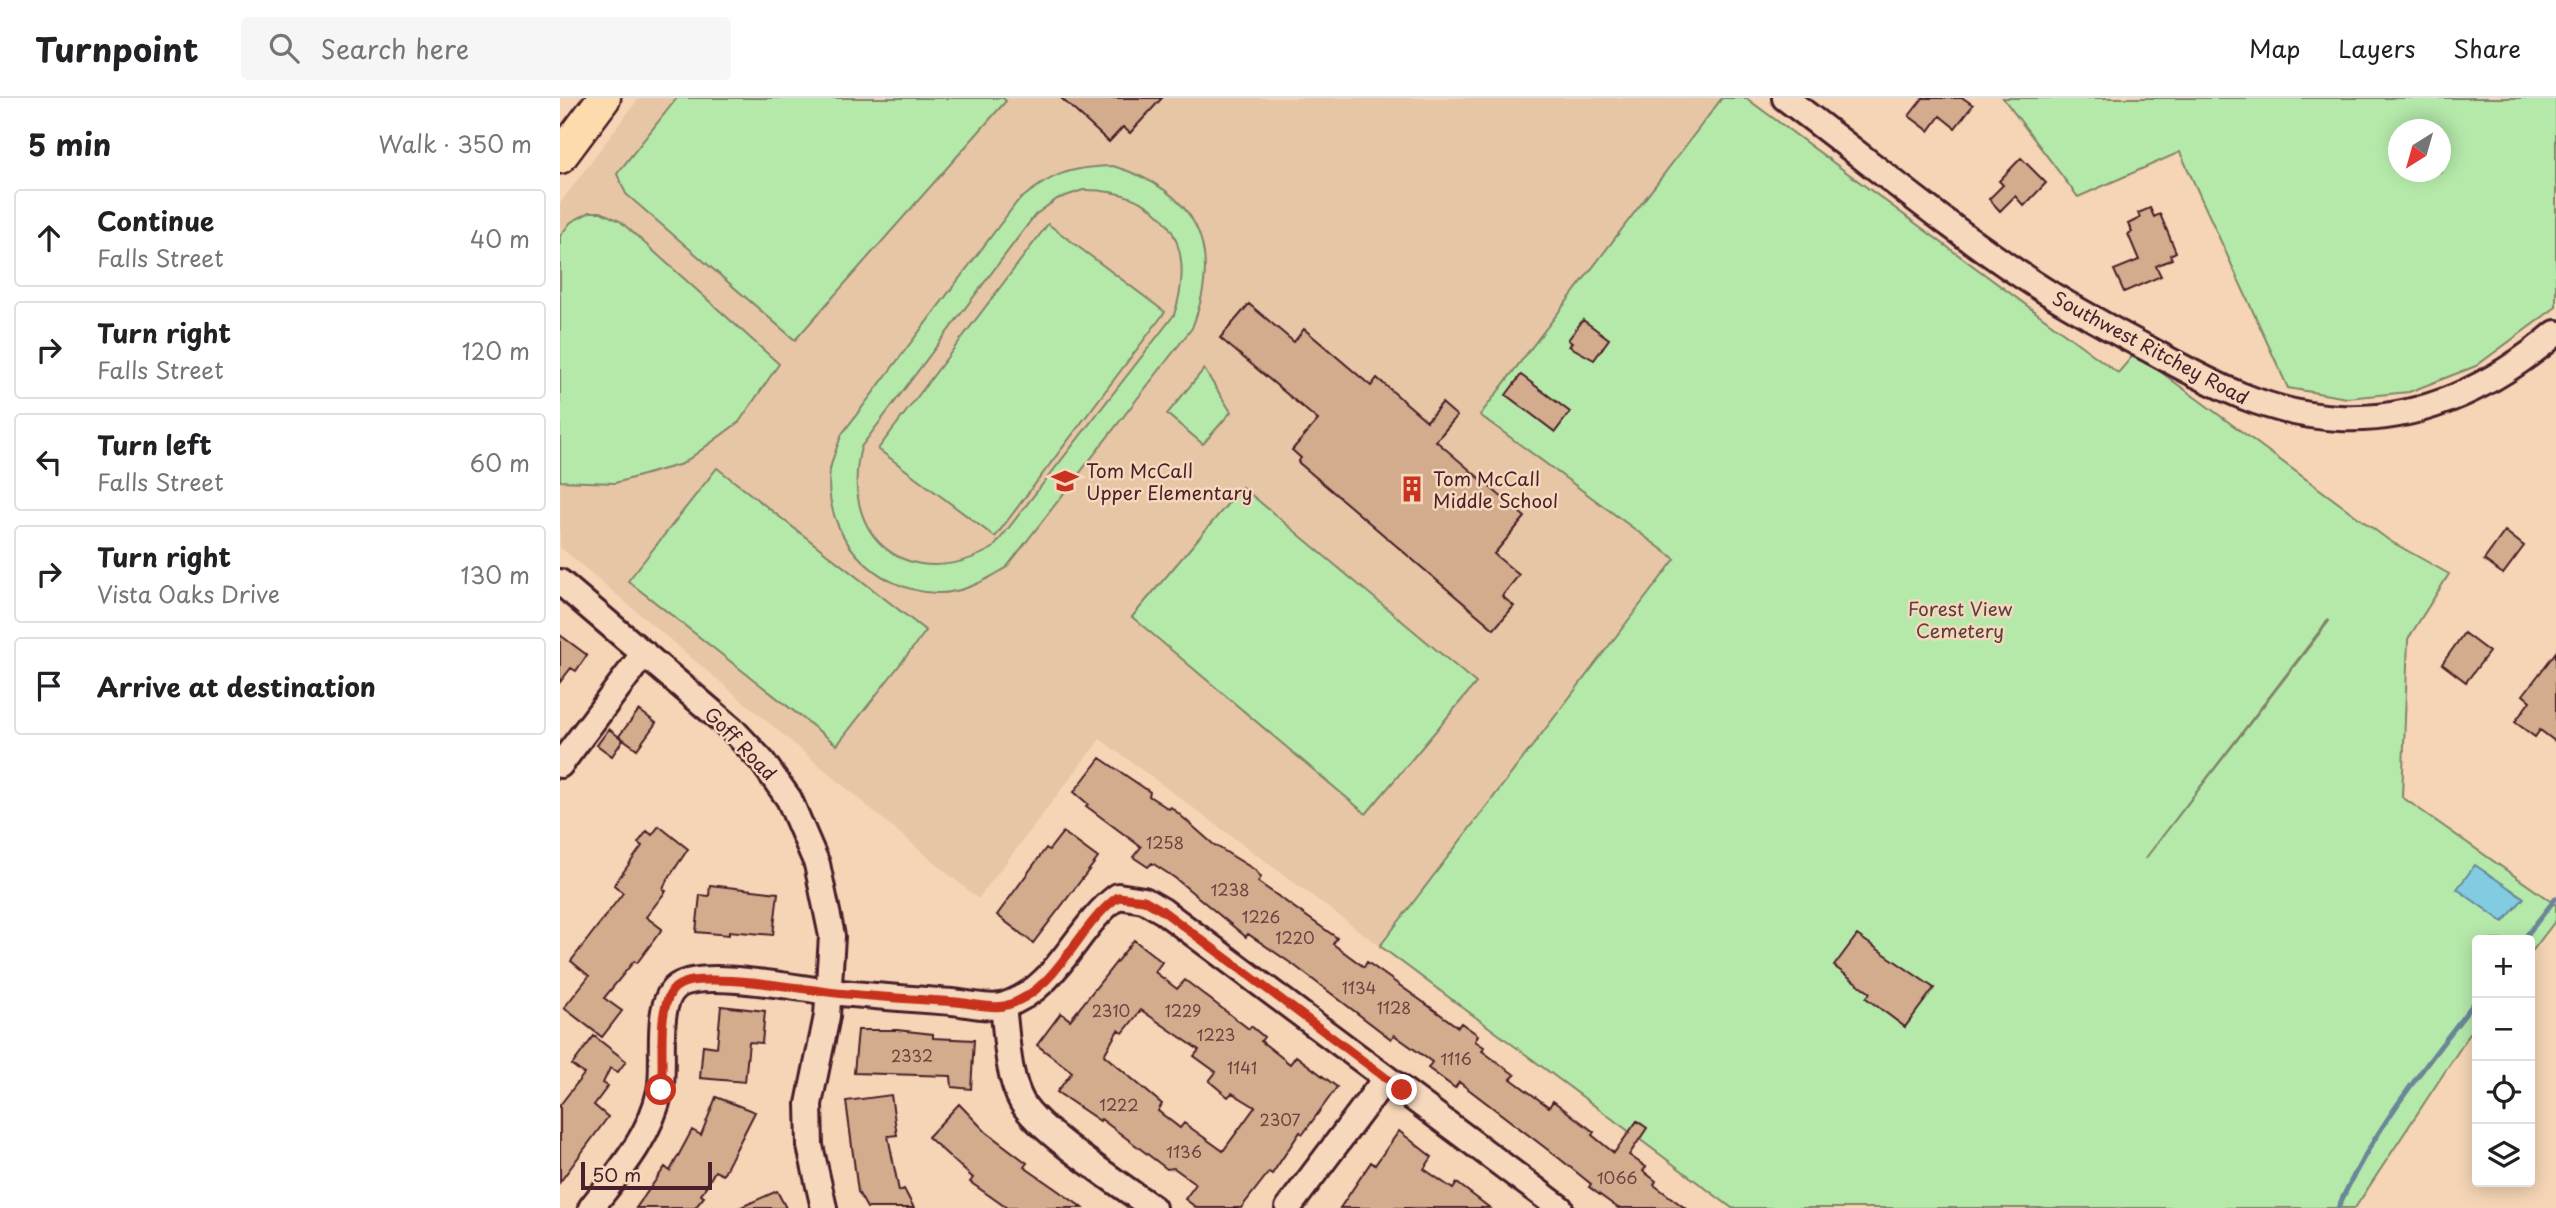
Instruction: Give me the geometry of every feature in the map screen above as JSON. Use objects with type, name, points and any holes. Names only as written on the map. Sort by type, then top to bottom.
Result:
[{"type":"main road","points":[[560,157],[604,98]]},
{"type":"street","name":"Southwest Ritchey Road","points":[[1785,98],[2037,286],[2196,375],[2260,404],[2304,415],[2342,419],[2399,414],[2476,389],[2535,351],[2556,333]]},
{"type":"street","name":"Goff Road","points":[[560,582],[732,729],[784,789],[817,864],[832,936],[830,992],[809,1104],[810,1146],[824,1208]]},
{"type":"street","points":[[560,765],[644,653]]},
{"type":"street","points":[[591,1208],[643,1138],[654,1114],[664,1065],[664,1015],[673,989],[703,979],[742,980],[830,992],[1003,1006],[1033,991],[1055,969],[1106,905],[1118,897],[1144,900],[1163,911],[1386,1077],[1553,1206]]},
{"type":"street","points":[[1003,1006],[1013,1075],[1022,1102],[1040,1124],[1153,1208]]},
{"type":"street","points":[[1288,1208],[1386,1077]]},
{"type":"shaded area","name":"Tom McCall Upper Elementary","points":[[639,98],[1722,98],[1480,415],[1675,559],[1380,946],[1100,739],[978,899],[560,547],[560,203]]},
{"type":"green space","points":[[677,98],[1003,98],[1006,101],[795,340],[626,194],[617,174]]},
{"type":"green space","name":"Forest View Cemetery","points":[[1722,98],[1746,98],[2118,373],[2135,353],[2390,541],[2449,574],[2408,639],[2402,797],[2556,905],[2556,920],[2535,947],[2535,935],[2472,935],[2472,1031],[2355,1208],[1732,1208],[1380,946],[1675,559],[1480,415]],"holes":[[[2328,620],[2329,621],[2145,859]]]},
{"type":"green space","points":[[2003,98],[2556,98],[2556,307],[2476,366],[2409,392],[2347,398],[2288,388],[2180,152],[2078,197]]},
{"type":"green space","points":[[1113,166],[1142,177],[1165,190],[1183,207],[1196,226],[1203,247],[1205,272],[1201,299],[1192,328],[1006,568],[972,586],[946,593],[913,589],[891,581],[872,569],[856,554],[843,536],[834,515],[830,470],[842,434],[1017,202],[1061,174],[1084,168]],"holes":[[[1083,190],[1110,192],[1134,199],[1153,209],[1167,224],[1177,242],[1181,264],[1180,288],[1174,315],[993,548],[963,561],[934,565],[909,561],[887,550],[871,532],[860,508],[857,480],[861,447],[1035,215],[1057,199]]]},
{"type":"green space","points":[[590,212],[601,212],[620,221],[779,364],[739,422],[682,464],[615,483],[560,481],[560,236],[571,222]]},
{"type":"green space","points":[[1048,224],[1165,312],[995,537],[878,449]]},
{"type":"green space","points":[[1204,369],[1231,412],[1203,444],[1167,414]]},
{"type":"green space","points":[[717,468],[926,631],[837,745],[628,581]]},
{"type":"green space","points":[[1242,487],[1476,683],[1366,814],[1132,617]]},
{"type":"water","points":[[2475,865],[2524,898],[2503,922],[2457,889]]},
{"type":"building","points":[[1061,98],[1162,98],[1130,133],[1123,127],[1109,142]]},
{"type":"building","points":[[1923,98],[1963,98],[1973,105],[1955,128],[1940,116],[1929,131],[1909,116]]},
{"type":"building","points":[[2021,158],[2046,183],[2024,206],[2015,196],[2000,211],[1989,199],[2003,185],[1999,181]]},
{"type":"building","points":[[2150,208],[2154,217],[2160,214],[2176,252],[2170,255],[2172,259],[2156,266],[2161,276],[2124,292],[2114,270],[2139,260],[2128,234],[2132,232],[2128,224],[2140,218],[2138,213]]},
{"type":"building","name":"Tom McCall Middle School","points":[[1249,304],[1294,342],[1304,329],[1371,386],[1377,378],[1427,421],[1442,403],[1457,416],[1436,441],[1525,517],[1494,554],[1519,575],[1502,596],[1514,606],[1494,629],[1298,462],[1301,458],[1292,450],[1318,420],[1220,338]]},
{"type":"building","points":[[1583,320],[1609,339],[1594,360],[1569,346],[1572,343],[1568,340]]},
{"type":"building","points":[[1521,375],[1570,412],[1555,432],[1506,395]]},
{"type":"building","points":[[2505,531],[2524,546],[2503,574],[2484,560]]},
{"type":"building","points":[[2464,633],[2489,652],[2466,682],[2442,664]]},
{"type":"building","points":[[560,635],[587,655],[576,671],[571,668],[560,682]]},
{"type":"building","points":[[2556,652],[2556,742],[2540,730],[2535,737],[2515,722],[2530,701],[2523,695]]},
{"type":"building","points":[[639,710],[656,723],[637,749],[619,736]]},
{"type":"building","points":[[609,729],[623,740],[612,756],[597,745]]},
{"type":"building","points":[[1100,758],[1150,792],[1149,796],[1169,809],[1171,807],[1213,844],[1255,870],[1261,877],[1258,882],[1337,938],[1333,944],[1364,967],[1367,962],[1458,1027],[1461,1023],[1478,1035],[1475,1041],[1484,1047],[1482,1051],[1515,1075],[1511,1079],[1549,1107],[1553,1101],[1594,1132],[1592,1135],[1614,1153],[1637,1121],[1647,1128],[1629,1155],[1646,1167],[1643,1171],[1656,1181],[1654,1185],[1685,1208],[1618,1208],[1589,1187],[1591,1184],[1560,1159],[1459,1082],[1455,1088],[1428,1068],[1432,1062],[1394,1035],[1391,1039],[1295,966],[1248,934],[1246,937],[1175,878],[1152,863],[1148,867],[1133,857],[1141,847],[1086,806],[1088,804],[1074,792]]},
{"type":"building","points":[[659,826],[688,849],[666,882],[663,889],[666,891],[646,917],[662,929],[637,963],[634,961],[604,998],[622,1011],[602,1037],[564,1008],[589,976],[571,961],[623,893],[614,885],[642,846],[638,843],[647,831],[652,835]]},
{"type":"building","points":[[1063,832],[1098,858],[1033,943],[997,915],[1046,848],[1049,850]]},
{"type":"building","points":[[710,885],[778,893],[773,935],[729,931],[729,935],[696,932],[700,895],[709,896]]},
{"type":"building","points":[[1857,935],[1934,988],[1905,1027],[1866,998],[1870,993],[1834,966]]},
{"type":"building","points":[[1134,940],[1162,962],[1155,972],[1177,989],[1185,980],[1249,1029],[1251,1026],[1264,1037],[1261,1041],[1290,1064],[1296,1056],[1337,1087],[1303,1134],[1300,1132],[1272,1174],[1269,1172],[1241,1208],[1197,1208],[1185,1199],[1196,1184],[1174,1168],[1167,1169],[1101,1119],[1100,1121],[1057,1092],[1072,1072],[1037,1045],[1061,1013],[1070,1020]],"holes":[[[1141,1010],[1199,1050],[1194,1056],[1216,1072],[1209,1081],[1228,1097],[1232,1093],[1255,1107],[1223,1151],[1184,1123],[1180,1128],[1158,1111],[1162,1104],[1104,1055],[1118,1030],[1123,1033]]]},
{"type":"building","points":[[721,1006],[765,1011],[762,1043],[749,1042],[745,1082],[700,1078],[703,1045],[717,1047]]},
{"type":"building","points":[[858,1030],[897,1030],[933,1034],[933,1038],[974,1040],[971,1089],[952,1087],[951,1076],[854,1073]]},
{"type":"building","points":[[594,1036],[626,1061],[618,1072],[610,1068],[603,1083],[608,1086],[594,1105],[608,1117],[560,1182],[560,1105],[584,1074],[572,1065]]},
{"type":"building","points":[[891,1095],[897,1135],[888,1136],[899,1191],[904,1189],[914,1208],[867,1208],[858,1192],[846,1101]]},
{"type":"building","points":[[716,1097],[755,1112],[723,1175],[715,1171],[701,1195],[704,1197],[695,1208],[636,1208],[665,1167],[670,1171],[692,1130],[701,1135]]},
{"type":"building","points":[[959,1104],[986,1132],[1027,1163],[1024,1167],[1083,1208],[1007,1208],[970,1182],[973,1178],[928,1137]]},
{"type":"building","points":[[1399,1131],[1432,1157],[1424,1169],[1453,1189],[1457,1183],[1490,1208],[1340,1208],[1371,1162],[1375,1165]]},
{"type":"building","points":[[777,1191],[786,1208],[739,1208]]},
{"type":"waterway","points":[[2527,935],[2556,898]]},
{"type":"waterway","points":[[2338,1208],[2383,1125],[2472,1006]]},
{"type":"place","name":"Tom McCall Upper Elementary","points":[[1065,481]]},
{"type":"place","name":"Tom McCall Middle School","points":[[1412,489]]},
{"type":"route","points":[[661,1090],[664,1015],[667,1000],[673,989],[680,985],[703,979],[742,980],[830,992],[1003,1006],[1033,991],[1055,969],[1106,905],[1118,897],[1144,900],[1163,911],[1402,1090]]}]
